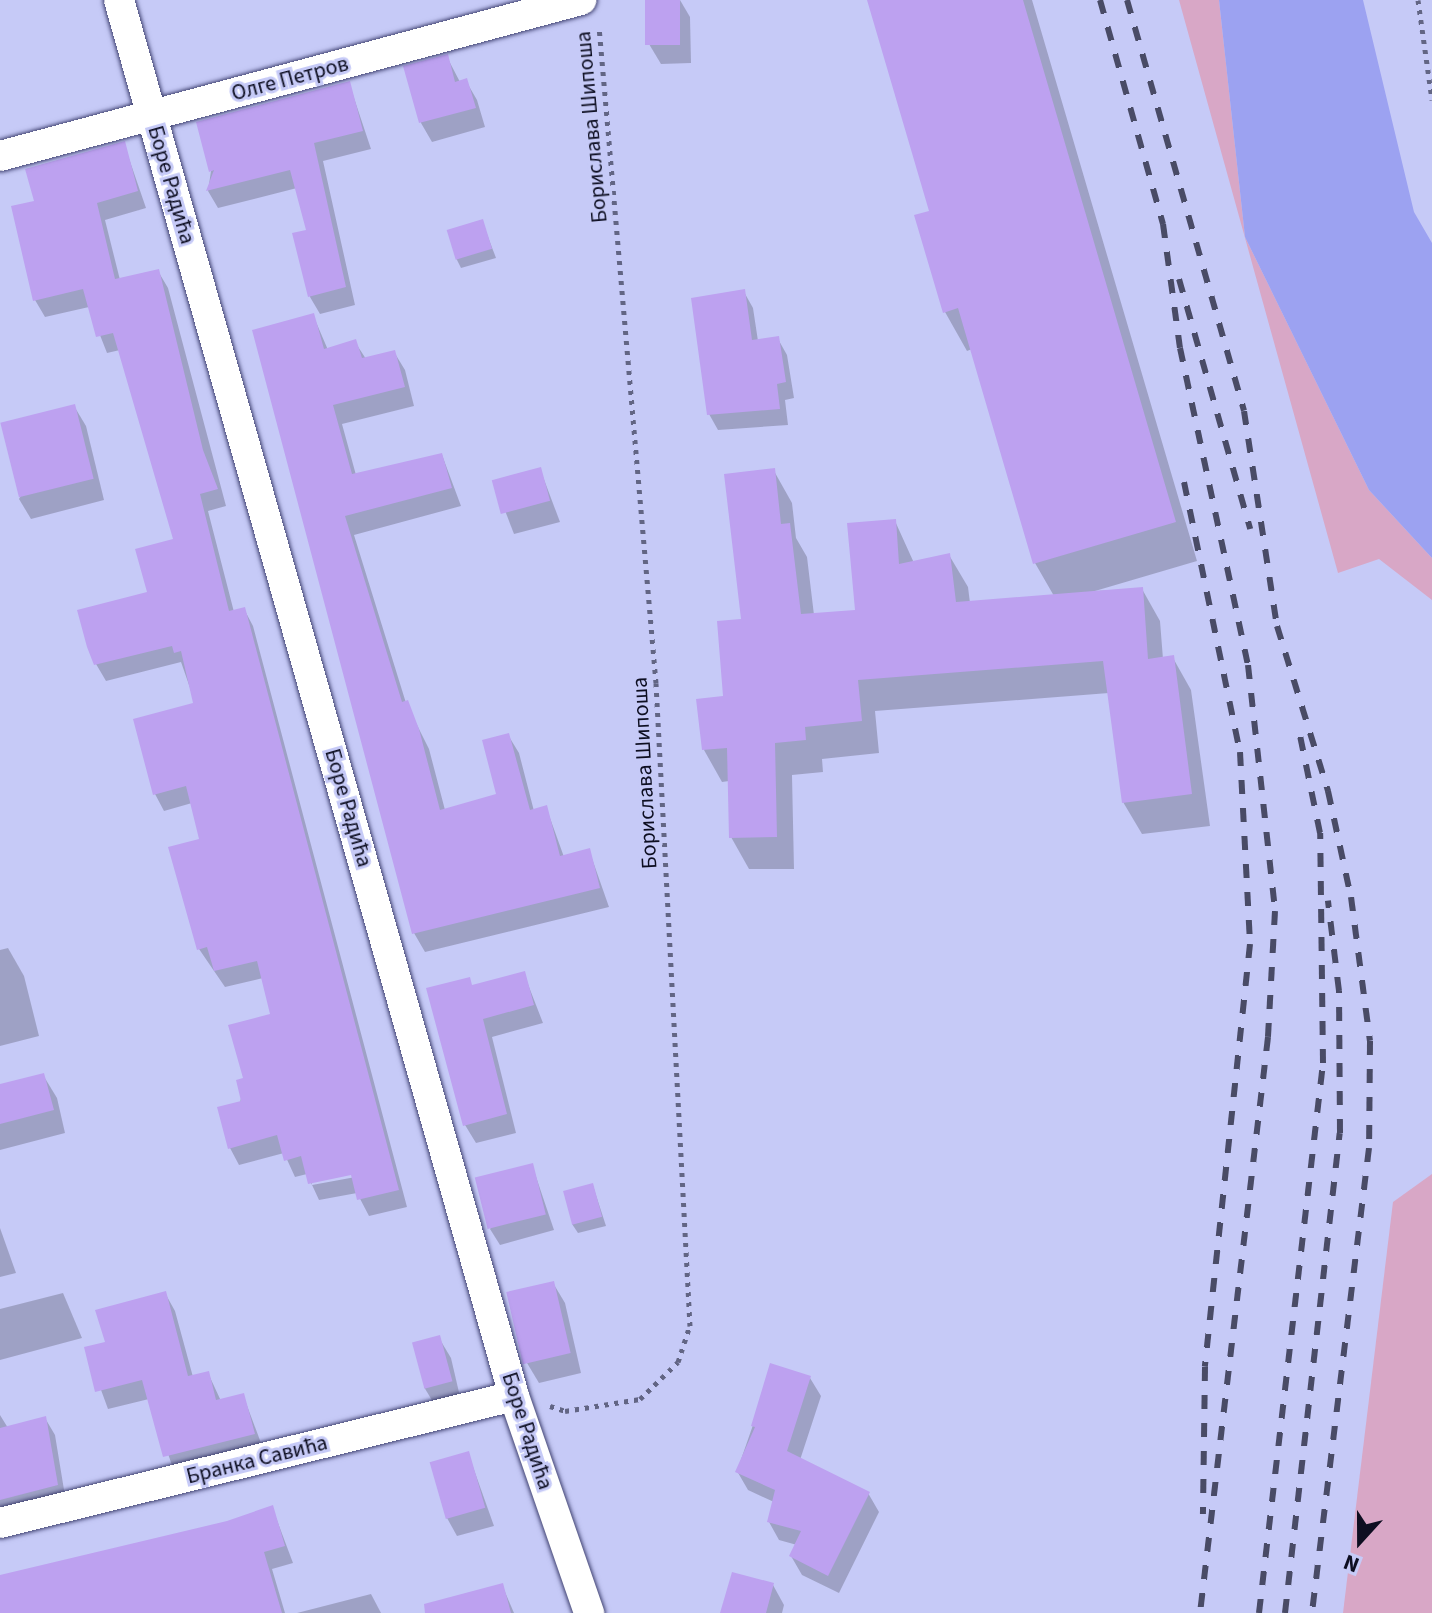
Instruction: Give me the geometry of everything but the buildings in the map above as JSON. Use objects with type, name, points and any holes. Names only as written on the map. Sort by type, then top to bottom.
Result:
[{"type":"street","name":"Боре Радића","points":[[119,0],[514,1396],[589,1613]]},
{"type":"street","name":"Олге Петров","points":[[0,156],[589,8]]},
{"type":"street","name":"Бранка Савића","points":[[0,1523],[514,1396]]},
{"type":"path","points":[[1418,0],[1432,100]]},
{"type":"path","name":"Борислава Шипоша","points":[[514,1396],[565,1411],[640,1399],[678,1362],[690,1326],[656,683],[589,8]]},
{"type":"shaded area","points":[[1179,0],[1219,0],[1245,237],[1369,490],[1432,558],[1432,600],[1379,559],[1338,573]]},
{"type":"shaded area","points":[[1432,1174],[1432,1613],[1343,1613],[1393,1202]]},
{"type":"water","points":[[1219,0],[1363,0],[1414,212],[1432,243],[1432,558],[1369,490],[1245,237]]},
{"type":"railway","points":[[1100,0],[1163,224],[1180,348],[1248,665],[1275,911],[1268,1037],[1200,1613]]},
{"type":"railway","points":[[1127,0],[1244,411],[1277,626],[1328,791],[1351,897],[1370,1041],[1369,1148],[1312,1613]]},
{"type":"railway","points":[[1179,279],[1250,529]]},
{"type":"railway","points":[[1184,482],[1240,752],[1250,944],[1205,1367],[1203,1514]]},
{"type":"railway","points":[[1259,1613],[1323,1063],[1320,833],[1299,731]]},
{"type":"railway","points":[[1285,1613],[1340,1133],[1339,991],[1328,901]]}]
